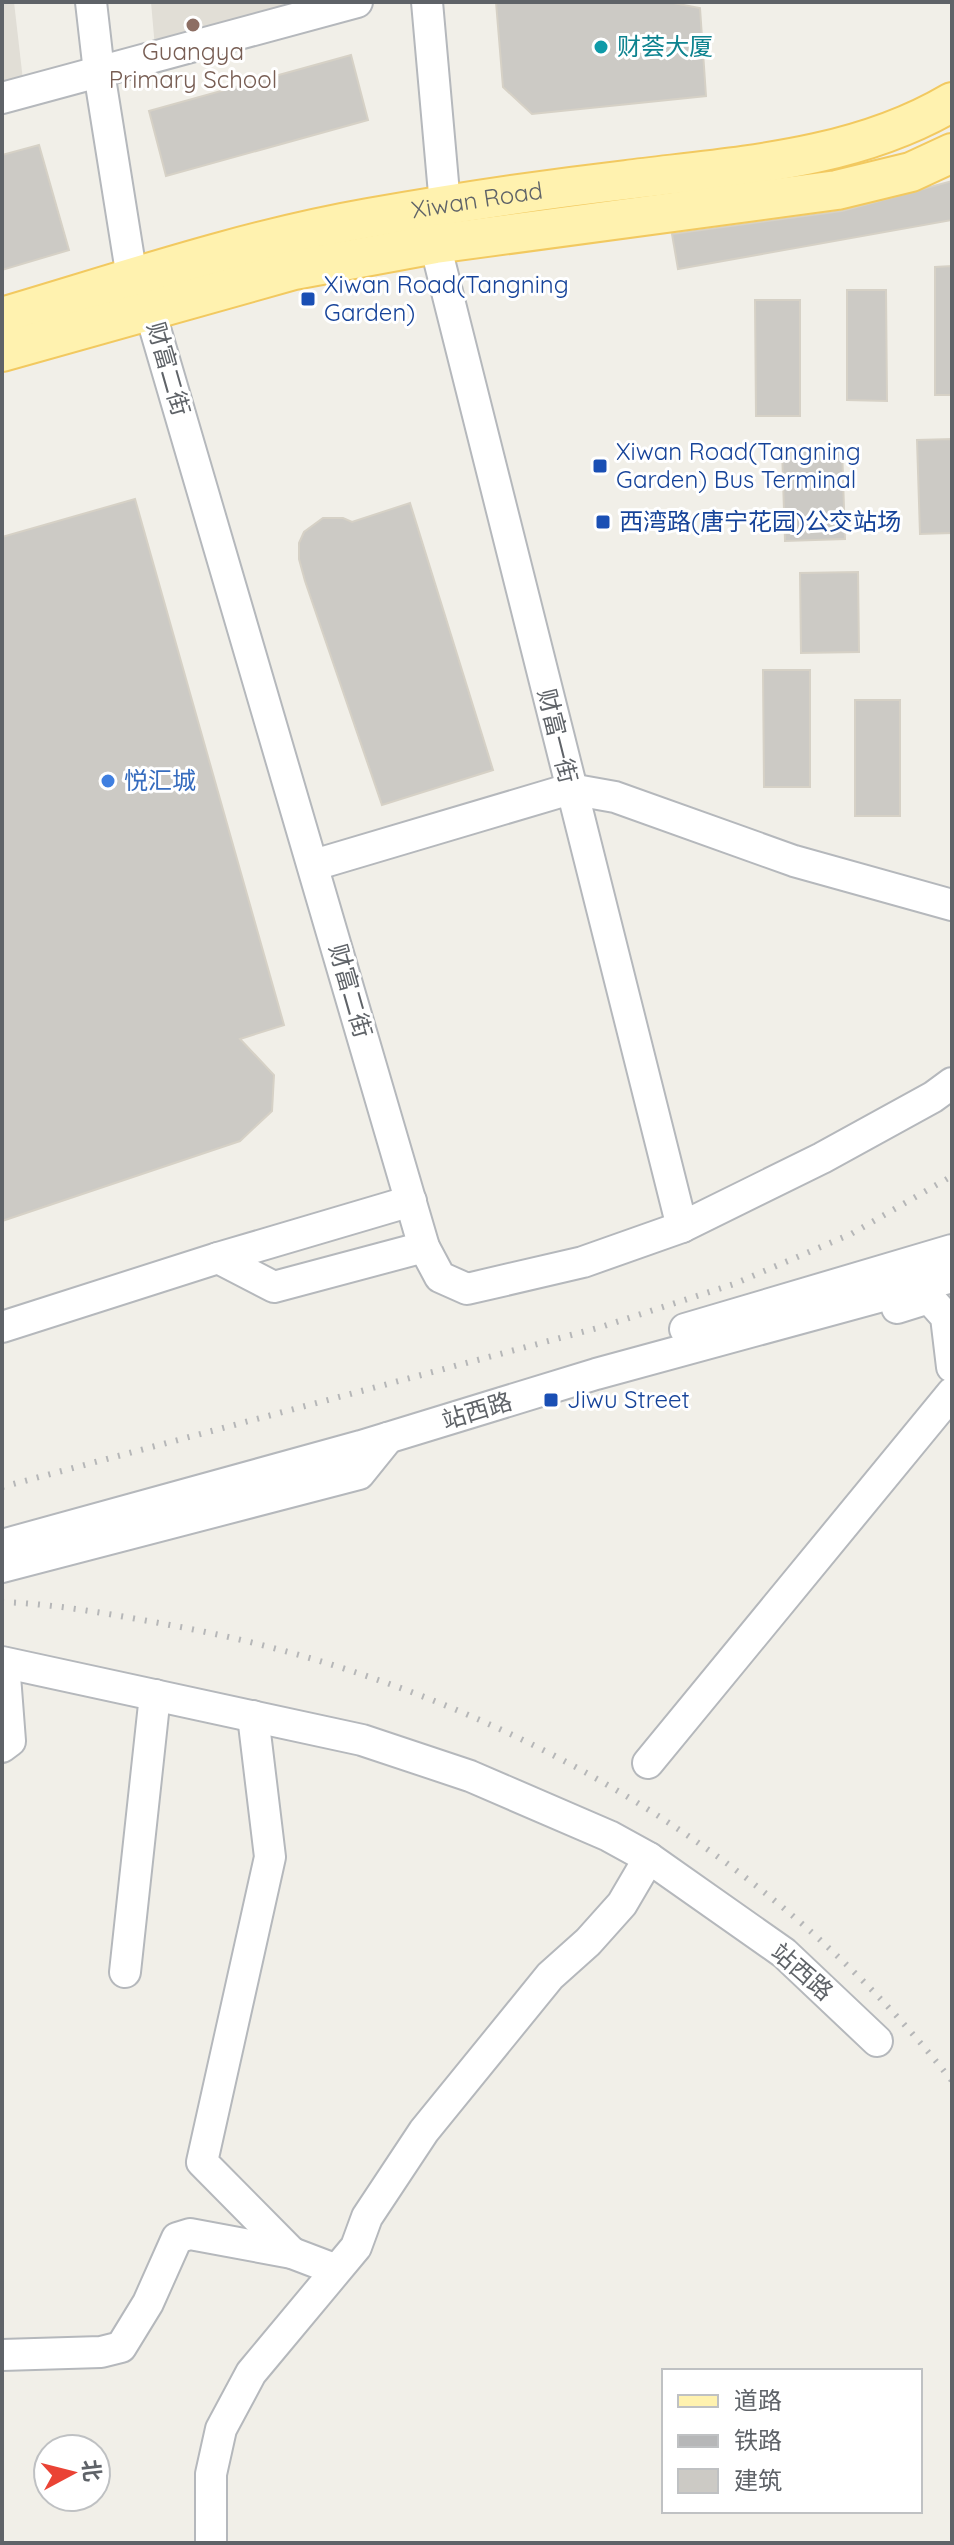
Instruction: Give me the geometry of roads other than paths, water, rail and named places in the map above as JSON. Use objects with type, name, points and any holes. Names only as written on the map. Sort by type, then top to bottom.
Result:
[{"type":"main road","name":"Xiwan Road","points":[[2,352],[274,237],[445,205],[830,151],[899,129],[952,102]]},
{"type":"main road","name":"Xiwan Road","points":[[2,317],[435,244],[837,190],[911,172],[952,153]]},
{"type":"main road","points":[[911,172],[952,167]]},
{"type":"street","name":"财富二街","points":[[91,2],[99,72],[141,293],[314,865],[424,1247],[440,1277],[467,1289],[583,1262],[682,1227],[822,1158],[952,1083]]},
{"type":"street","points":[[2,98],[357,2]]},
{"type":"street","points":[[427,2],[445,205]]},
{"type":"street","name":"财富一街","points":[[435,244],[682,1227]]},
{"type":"street","points":[[314,865],[570,789],[615,797],[794,861],[952,905]]},
{"type":"street","points":[[2,1327],[411,1201]]},
{"type":"street","points":[[218,1258],[274,1287],[424,1247]]},
{"type":"street","points":[[596,1374],[631,1345],[952,1250]]},
{"type":"street","name":"站西路","points":[[2,1545],[388,1438],[596,1374],[952,1277]]},
{"type":"street","points":[[596,1374],[628,1385],[929,1298],[946,1317],[952,1367]]},
{"type":"street","points":[[648,1763],[952,1393]]},
{"type":"street","points":[[2,1567],[359,1474],[388,1438]]},
{"type":"street","points":[[2,1747],[10,1741],[3,1662]]},
{"type":"street","name":"站西路","points":[[3,1662],[362,1740],[470,1776],[609,1836],[649,1858],[784,1953],[877,2041]]},
{"type":"street","points":[[125,1972],[155,1695]]},
{"type":"street","points":[[253,1716],[270,1857],[202,2162],[292,2253]]},
{"type":"street","points":[[211,2543],[211,2474],[221,2429],[251,2373],[334,2269],[356,2247],[367,2217],[424,2131],[550,1976],[588,1942],[622,1904],[649,1858]]},
{"type":"street","points":[[2,2355],[101,2352],[121,2347],[148,2303],[177,2238],[190,2234],[292,2253],[334,2269]]},
{"type":"railway","points":[[2,1487],[601,1327],[734,1284],[851,1234],[952,1176]]},
{"type":"railway","points":[[2,1602],[128,1617],[283,1651],[394,1685],[500,1729],[603,1782],[700,1844],[791,1914],[875,1993],[952,2081]]},
{"type":"place","name":"Guangya Primary School","points":[[193,25]]},
{"type":"place","name":"财荟大厦","points":[[601,47]]},
{"type":"place","name":"Xiwan Road(Tangning Garden)","points":[[308,299]]},
{"type":"place","name":"Xiwan Road(Tangning Garden) Bus Terminal","points":[[600,466]]},
{"type":"place","name":"西湾路(唐宁花园)公交站场","points":[[603,522]]},
{"type":"place","name":"悦汇城","points":[[108,781]]},
{"type":"place","name":"Jiwu Street","points":[[551,1400]]}]
